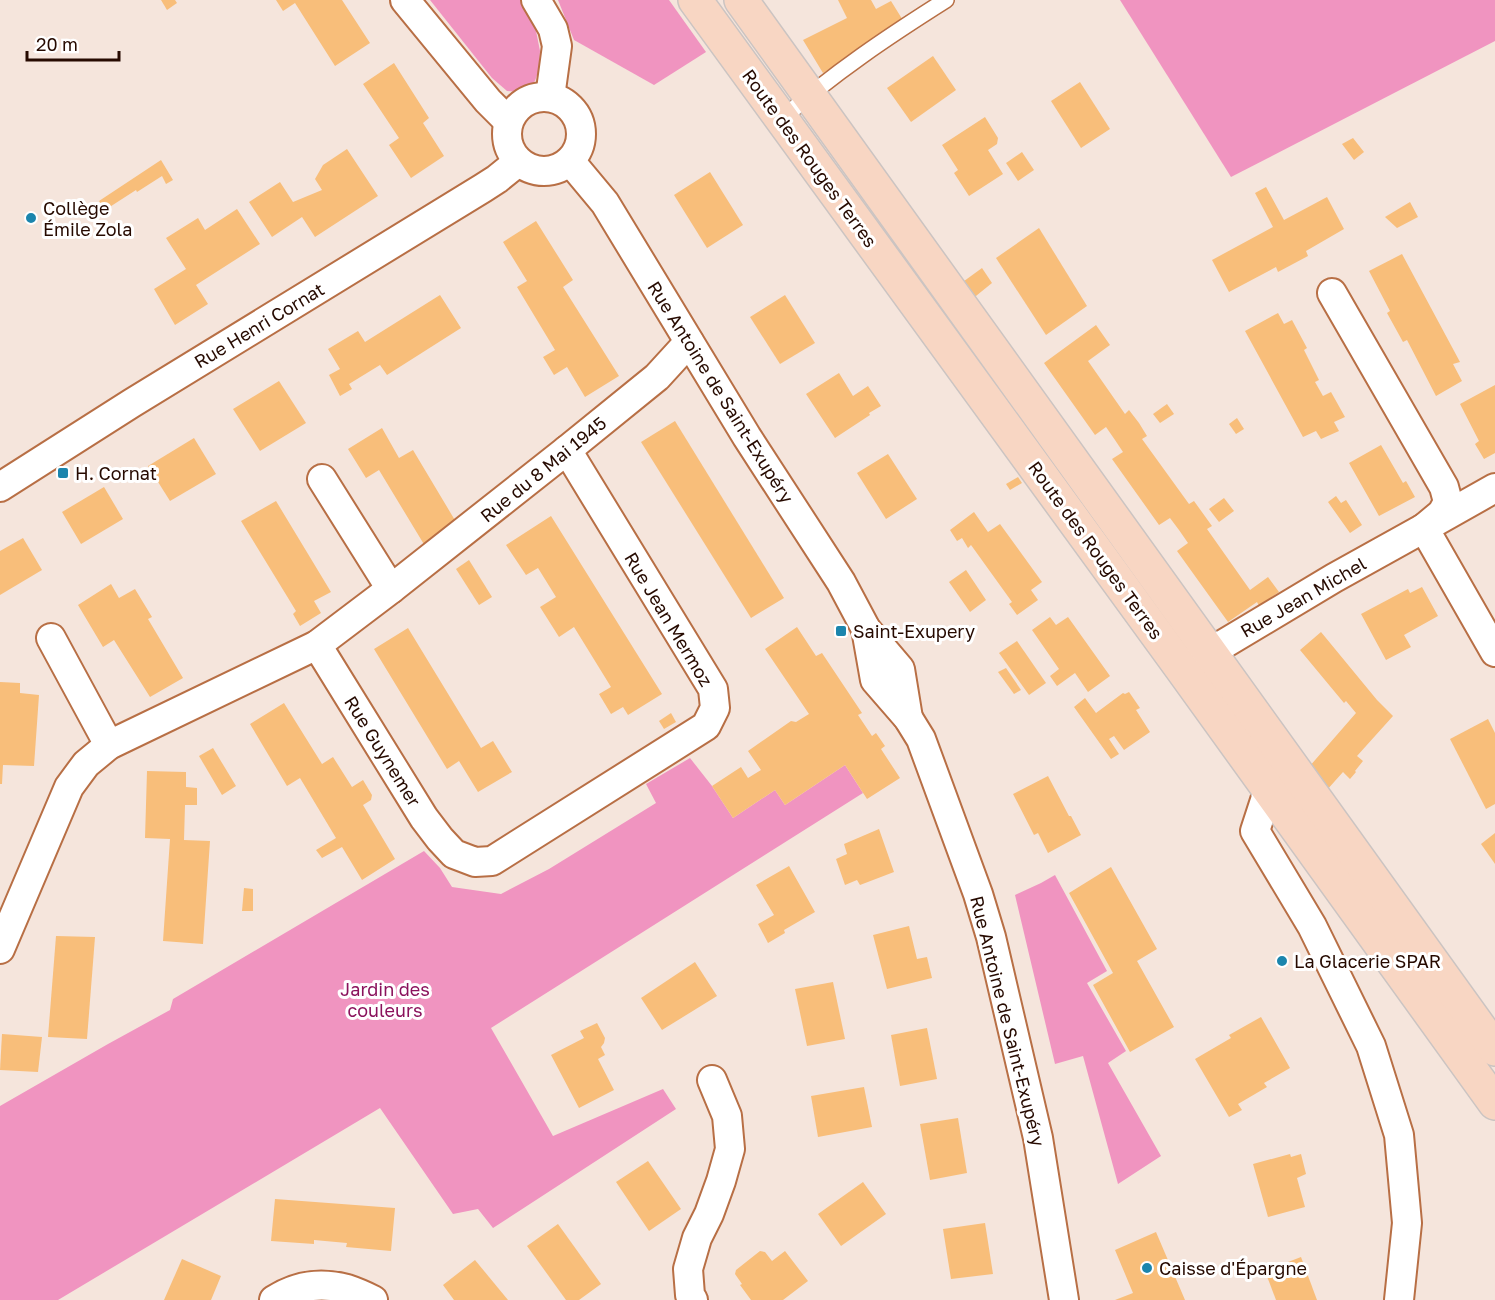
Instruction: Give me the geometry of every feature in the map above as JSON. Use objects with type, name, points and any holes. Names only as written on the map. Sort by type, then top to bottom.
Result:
[{"type":"main road","name":"Route des Rouges Terres","points":[[695,0],[782,119],[1196,660]]},
{"type":"main road","name":"Route des Rouges Terres","points":[[741,0],[809,94],[1196,660],[1282,779],[1495,1049]]},
{"type":"main road","name":"Route des Rouges Terres","points":[[1282,779],[1495,1102]]},
{"type":"street","points":[[405,0],[488,101],[508,121]]},
{"type":"street","points":[[536,0],[553,29],[557,46],[550,97]]},
{"type":"street","points":[[537,97],[550,97],[561,100],[578,117],[581,140],[570,161],[561,168],[538,172],[518,162],[507,143],[506,132],[508,121],[515,110],[525,102],[537,97]]},
{"type":"street","name":"Rue Antoine de Saint-Exupéry","points":[[570,161],[605,203],[747,437],[841,582],[866,629],[900,669],[908,718],[925,750],[978,894],[991,937],[1038,1138],[1064,1300]]},
{"type":"street","name":"Rue Henri Cornat","points":[[0,487],[148,393],[497,179],[518,162]]},
{"type":"street","name":"Rue Jean Michel","points":[[1332,293],[1444,487],[1448,502],[1442,513],[1424,528]]},
{"type":"street","name":"Rue du 8 Mai 1945","points":[[0,949],[69,787],[86,764],[109,745],[317,645],[391,589],[657,377],[689,342]]},
{"type":"street","name":"Rue Jean Mermoz","points":[[454,854],[475,862],[492,861],[706,726],[715,708],[713,689],[567,450]]},
{"type":"street","points":[[322,479],[391,589]]},
{"type":"street","name":"Rue Jean Michel","points":[[1196,660],[1324,584],[1495,488]]},
{"type":"street","points":[[1424,528],[1495,652]]},
{"type":"street","points":[[51,638],[109,745]]},
{"type":"street","name":"Rue Guynemer","points":[[317,645],[424,818],[454,854]]},
{"type":"street","points":[[1282,779],[1255,831],[1312,926],[1371,1046],[1399,1135],[1407,1223],[1399,1300]]},
{"type":"street","points":[[693,1300],[690,1295],[688,1269],[697,1238],[721,1181],[730,1149],[727,1116],[712,1080]]},
{"type":"street","points":[[274,1300],[288,1291],[315,1285],[347,1289],[373,1300]]},
{"type":"lane","points":[[782,119],[809,94],[946,0]]},
{"type":"green space","points":[[430,0],[520,0],[535,26],[540,51],[539,69],[535,81],[526,90],[507,91],[492,78]]},
{"type":"green space","points":[[558,0],[669,0],[706,52],[654,85],[574,40]]},
{"type":"green space","points":[[1120,0],[1495,0],[1495,41],[1231,177]]},
{"type":"green space","name":"Jardin des couleurs","points":[[690,758],[733,818],[775,790],[785,805],[845,765],[863,793],[491,1028],[553,1136],[663,1089],[676,1109],[493,1228],[478,1209],[453,1214],[380,1108],[58,1300],[0,1300],[0,1106],[170,1010],[173,999],[424,851],[440,868],[452,887],[501,894],[549,869],[656,803],[646,784]]},
{"type":"green space","points":[[1055,875],[1107,971],[1087,983],[1126,1051],[1108,1063],[1161,1156],[1118,1184],[1083,1056],[1055,1064],[1015,895]]},
{"type":"building","points":[[161,0],[175,0],[177,3],[167,10]]},
{"type":"building","points":[[276,0],[342,0],[370,43],[335,66],[295,3],[283,11]]},
{"type":"building","points":[[838,0],[871,0],[876,9],[891,1],[904,22],[823,73],[803,40],[847,18]]},
{"type":"building","points":[[933,56],[956,90],[911,122],[887,88]]},
{"type":"building","points":[[394,63],[429,118],[423,123],[444,156],[411,178],[389,145],[399,138],[363,84]]},
{"type":"building","points":[[1080,82],[1110,129],[1081,148],[1051,101]]},
{"type":"building","points":[[985,117],[998,138],[997,144],[988,150],[1003,174],[969,196],[954,173],[958,170],[942,145]]},
{"type":"building","points":[[1353,138],[1364,152],[1354,160],[1342,144]]},
{"type":"building","points":[[347,149],[378,196],[315,237],[302,217],[272,237],[249,202],[280,182],[293,202],[322,190],[315,179],[323,165]]},
{"type":"building","points":[[1022,152],[1034,170],[1018,181],[1006,163]]},
{"type":"building","points":[[161,160],[173,180],[166,184],[162,176],[105,210],[99,201]]},
{"type":"building","points":[[710,172],[743,225],[707,248],[674,195]]},
{"type":"building","points":[[1266,187],[1284,220],[1327,197],[1344,229],[1306,251],[1308,256],[1278,272],[1276,267],[1229,292],[1212,260],[1273,227],[1255,193]]},
{"type":"building","points":[[1410,202],[1418,217],[1397,228],[1385,217]]},
{"type":"building","points":[[237,209],[260,244],[196,285],[208,304],[175,325],[154,289],[186,269],[166,238],[198,218],[205,230]]},
{"type":"building","points":[[536,221],[573,280],[563,287],[619,376],[585,397],[567,367],[554,375],[543,357],[555,350],[517,287],[527,281],[503,242]]},
{"type":"building","points":[[1039,228],[1087,306],[1046,335],[996,258]]},
{"type":"building","points":[[1402,254],[1460,362],[1453,364],[1462,381],[1436,396],[1407,340],[1403,342],[1387,313],[1390,311],[1369,271]]},
{"type":"building","points":[[982,268],[992,283],[971,300],[960,284]]},
{"type":"building","points":[[440,295],[461,328],[387,375],[380,365],[349,384],[352,389],[340,396],[329,375],[340,369],[328,349],[358,331],[365,342]]},
{"type":"building","points":[[785,295],[815,343],[780,364],[750,317]]},
{"type":"building","points":[[1278,313],[1284,324],[1292,320],[1307,348],[1304,350],[1319,380],[1315,382],[1323,396],[1331,392],[1345,417],[1334,422],[1339,431],[1321,439],[1316,431],[1303,437],[1245,331]]},
{"type":"building","points":[[1096,325],[1110,345],[1088,361],[1125,414],[1129,410],[1139,423],[1147,436],[1142,439],[1189,504],[1194,501],[1212,526],[1207,529],[1250,590],[1268,577],[1279,592],[1259,606],[1257,602],[1228,622],[1177,551],[1188,543],[1179,530],[1170,518],[1159,525],[1112,459],[1123,452],[1106,427],[1095,435],[1044,363]]},
{"type":"building","points":[[839,373],[853,396],[868,386],[881,406],[835,438],[806,394]]},
{"type":"building","points":[[279,381],[306,423],[260,451],[233,409]]},
{"type":"building","points":[[1495,385],[1495,453],[1484,459],[1475,444],[1479,441],[1460,404]]},
{"type":"building","points":[[1167,404],[1174,414],[1160,423],[1153,414]]},
{"type":"building","points":[[1237,418],[1244,429],[1236,434],[1229,424]]},
{"type":"building","points":[[675,421],[784,598],[751,618],[641,442]]},
{"type":"building","points":[[382,428],[399,458],[413,450],[456,522],[425,546],[379,470],[366,478],[348,449]]},
{"type":"building","points":[[194,438],[216,474],[170,501],[148,466]]},
{"type":"building","points":[[1381,445],[1403,483],[1406,481],[1415,497],[1379,516],[1349,463]]},
{"type":"building","points":[[888,454],[917,499],[886,519],[857,473]]},
{"type":"building","points":[[1018,477],[1022,483],[1010,490],[1006,484]]},
{"type":"building","points":[[104,487],[123,519],[81,544],[62,512]]},
{"type":"building","points":[[1336,496],[1341,503],[1346,500],[1362,525],[1350,533],[1328,502]]},
{"type":"building","points":[[1224,498],[1234,511],[1219,522],[1209,509]]},
{"type":"building","points":[[276,501],[331,592],[314,601],[321,613],[300,626],[293,614],[296,611],[241,521]]},
{"type":"building","points":[[974,512],[988,532],[1000,524],[1042,582],[1031,590],[1038,600],[1017,615],[1009,604],[1012,602],[971,545],[968,548],[962,538],[957,541],[950,530]]},
{"type":"building","points":[[551,516],[662,694],[628,715],[623,707],[611,714],[599,694],[611,687],[574,627],[559,637],[540,607],[556,597],[538,568],[526,575],[506,545]]},
{"type":"building","points":[[23,538],[42,570],[0,595],[0,551]]},
{"type":"building","points":[[469,560],[492,597],[479,605],[456,569]]},
{"type":"building","points":[[966,570],[986,600],[970,612],[949,582]]},
{"type":"building","points":[[111,584],[119,598],[135,589],[152,617],[148,619],[183,678],[150,697],[114,640],[103,647],[78,605]]},
{"type":"building","points":[[1422,587],[1438,616],[1404,635],[1411,647],[1386,660],[1361,614],[1408,589],[1410,593]]},
{"type":"building","points":[[1050,617],[1056,625],[1068,617],[1110,676],[1088,692],[1075,673],[1057,686],[1050,676],[1059,669],[1032,630]]},
{"type":"building","points":[[797,627],[816,656],[822,653],[862,713],[858,715],[872,736],[876,733],[885,746],[881,749],[900,778],[867,799],[845,765],[785,805],[775,790],[733,818],[712,786],[741,767],[748,778],[761,770],[748,751],[791,721],[796,722],[809,714],[765,649]]},
{"type":"building","points":[[408,628],[481,748],[493,741],[512,772],[478,792],[459,761],[447,769],[374,649]]},
{"type":"building","points":[[1321,632],[1393,716],[1357,756],[1363,761],[1350,779],[1343,772],[1326,791],[1309,767],[1356,713],[1346,701],[1344,703],[1300,650]]},
{"type":"building","points":[[1017,641],[1046,683],[1029,695],[999,653]]},
{"type":"building","points":[[1006,668],[1021,690],[1014,694],[998,672]]},
{"type":"building","points":[[0,682],[20,683],[20,693],[39,695],[34,766],[3,765],[2,784],[0,784]]},
{"type":"building","points":[[1129,692],[1140,708],[1136,710],[1150,732],[1124,750],[1114,736],[1109,739],[1119,754],[1111,759],[1074,707],[1085,698],[1096,713],[1123,693]]},
{"type":"building","points":[[284,703],[322,764],[333,757],[352,787],[363,780],[372,795],[371,800],[363,805],[395,859],[362,880],[342,847],[322,858],[316,850],[336,838],[300,778],[287,786],[250,724]]},
{"type":"building","points":[[671,713],[676,722],[664,729],[659,721]]},
{"type":"building","points":[[1488,719],[1495,733],[1495,804],[1486,809],[1450,739]]},
{"type":"building","points":[[213,748],[236,786],[222,795],[199,756]]},
{"type":"building","points":[[147,771],[186,772],[186,787],[197,788],[197,805],[185,805],[184,840],[210,841],[203,944],[163,941],[170,839],[145,838]]},
{"type":"building","points":[[1048,776],[1081,835],[1048,853],[1038,833],[1034,835],[1013,794]]},
{"type":"building","points":[[879,829],[894,872],[860,885],[857,880],[845,885],[836,859],[847,854],[844,844]]},
{"type":"building","points":[[1495,833],[1495,864],[1481,844]]},
{"type":"building","points":[[789,866],[815,912],[784,930],[785,933],[768,943],[758,924],[774,915],[756,885]]},
{"type":"building","points":[[1111,867],[1157,949],[1137,961],[1174,1027],[1130,1052],[1093,985],[1113,973],[1069,893]]},
{"type":"building","points":[[244,888],[253,889],[253,911],[242,911]]},
{"type":"building","points":[[909,926],[917,959],[927,957],[932,978],[887,989],[873,935]]},
{"type":"building","points":[[56,936],[95,937],[87,1039],[48,1037]]},
{"type":"building","points":[[695,962],[717,996],[662,1030],[641,998]]},
{"type":"building","points":[[833,982],[845,1039],[807,1046],[795,989]]},
{"type":"building","points":[[1261,1017],[1290,1068],[1264,1083],[1267,1087],[1238,1104],[1242,1110],[1229,1117],[1195,1059],[1231,1038],[1229,1035]]},
{"type":"building","points":[[597,1023],[605,1038],[601,1047],[605,1055],[598,1059],[614,1090],[579,1108],[551,1055],[584,1038],[580,1031]]},
{"type":"building","points":[[927,1028],[937,1079],[900,1086],[891,1035]]},
{"type":"building","points":[[2,1034],[42,1037],[38,1072],[0,1070]]},
{"type":"building","points":[[864,1087],[872,1127],[818,1137],[811,1096]]},
{"type":"building","points":[[958,1118],[967,1173],[930,1180],[920,1124]]},
{"type":"building","points":[[1290,1154],[1291,1157],[1301,1154],[1306,1174],[1297,1178],[1305,1207],[1268,1217],[1253,1164]]},
{"type":"building","points":[[648,1161],[681,1209],[649,1231],[616,1182]]},
{"type":"building","points":[[863,1182],[886,1214],[841,1246],[818,1214]]},
{"type":"building","points":[[275,1199],[395,1208],[391,1251],[346,1247],[347,1243],[314,1240],[314,1244],[271,1241]]},
{"type":"building","points":[[985,1223],[993,1274],[951,1279],[943,1229]]},
{"type":"building","points":[[558,1224],[601,1284],[579,1300],[566,1300],[527,1246]]},
{"type":"building","name":"Caisse d'Épargne","points":[[1156,1232],[1185,1300],[1115,1300],[1133,1293],[1115,1250]]},
{"type":"building","points":[[760,1251],[765,1252],[772,1261],[785,1251],[808,1281],[783,1300],[751,1300],[735,1274],[736,1270]]},
{"type":"building","points":[[1301,1257],[1317,1300],[1276,1300],[1265,1271]]},
{"type":"building","points":[[182,1259],[221,1276],[211,1300],[164,1300]]},
{"type":"building","points":[[475,1260],[508,1300],[454,1300],[443,1285]]},
{"type":"place","name":"Collège Émile Zola","points":[[31,218]]},
{"type":"place","name":"H. Cornat","points":[[63,473]]},
{"type":"place","name":"Saint-Exupery","points":[[841,631]]},
{"type":"place","name":"La Glacerie SPAR","points":[[1282,961]]},
{"type":"place","name":"Caisse d'Épargne","points":[[1147,1268]]}]
